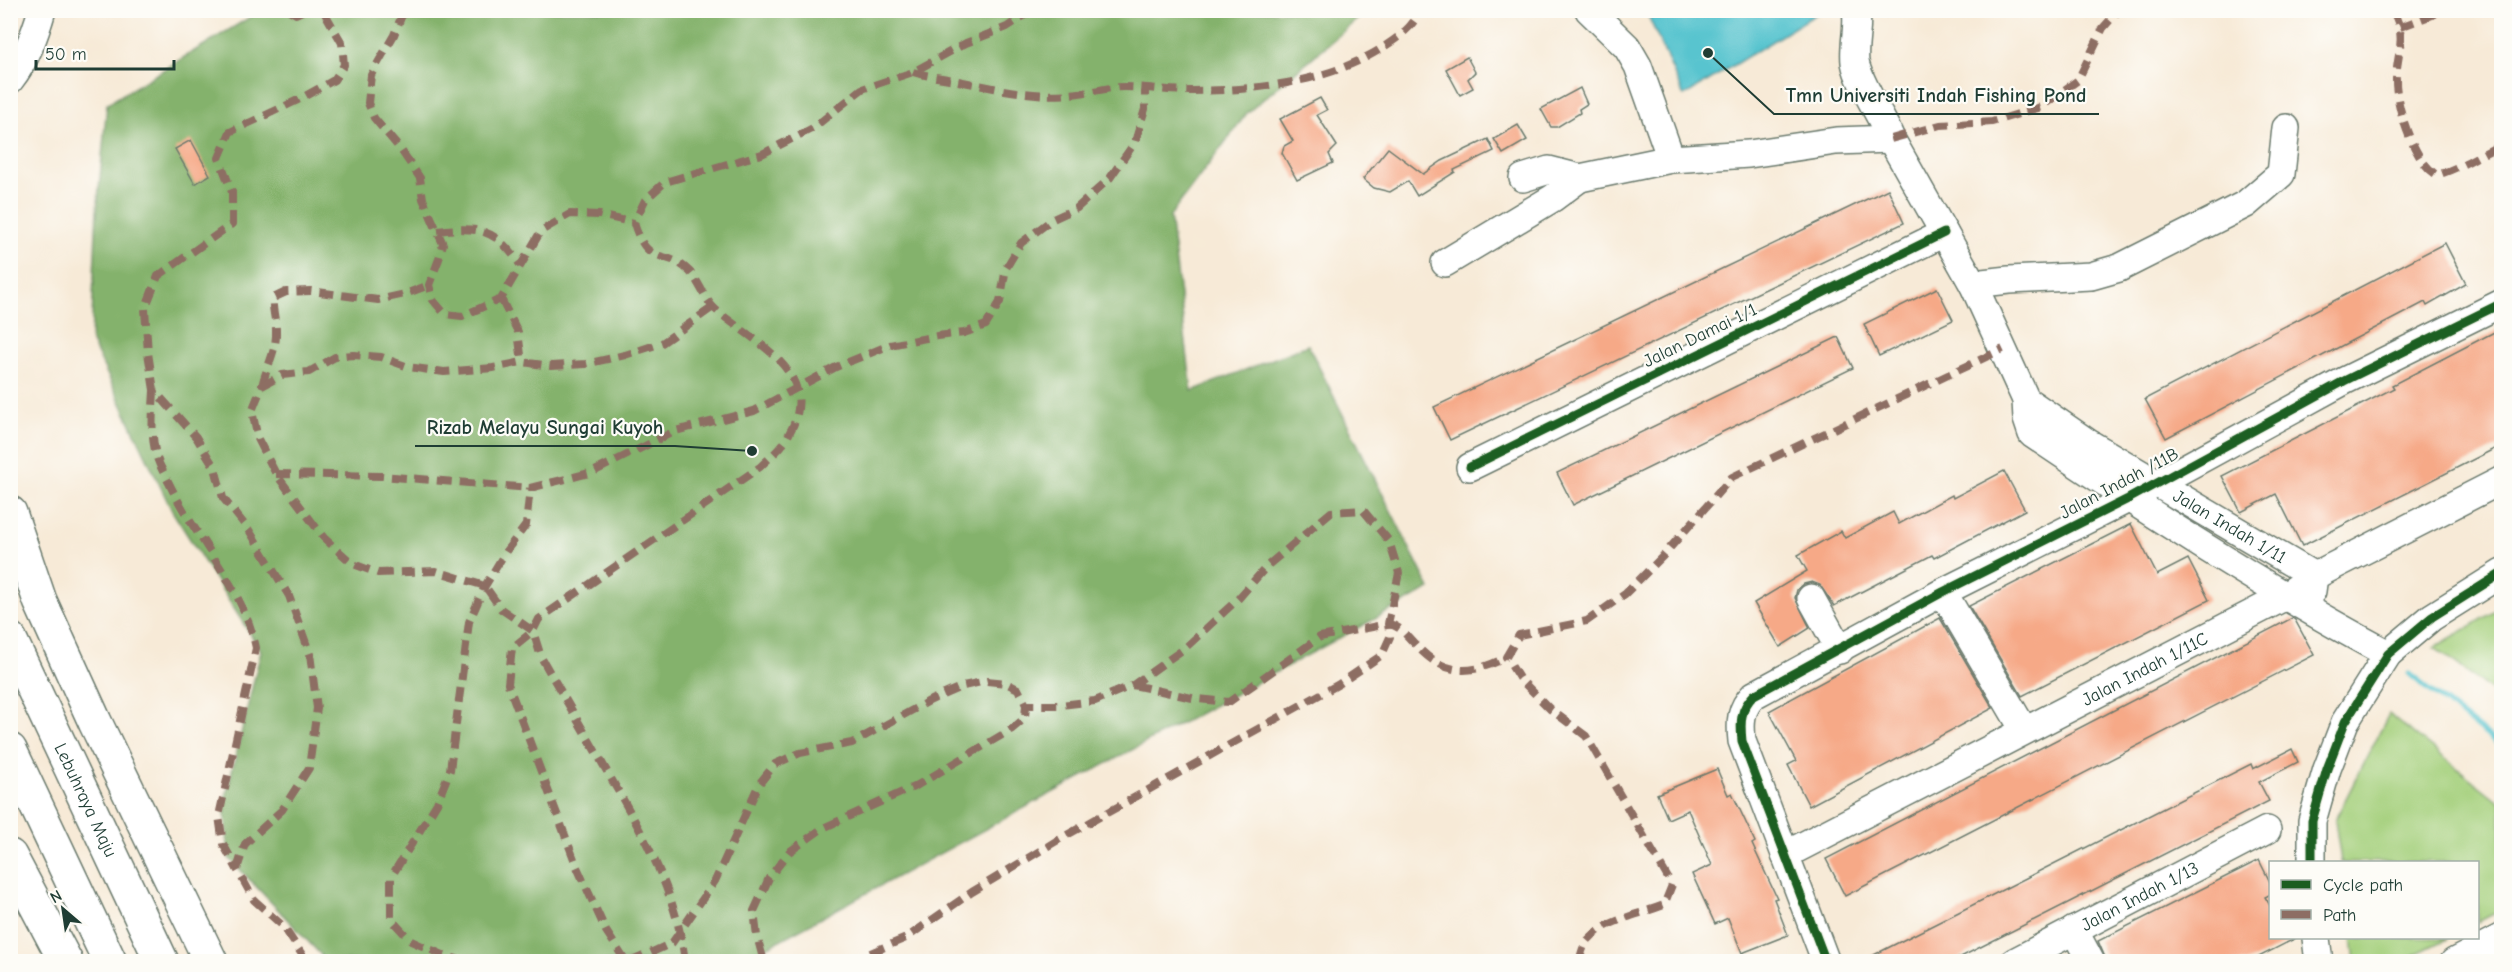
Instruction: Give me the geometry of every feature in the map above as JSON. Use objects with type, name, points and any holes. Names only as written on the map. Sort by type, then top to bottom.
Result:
[{"type":"highway","points":[[10,513],[40,601],[210,962]]},
{"type":"highway","name":"Lebuhraya Maju","points":[[10,639],[162,962]]},
{"type":"highway","points":[[10,750],[110,962]]},
{"type":"highway","points":[[10,856],[66,962]]},
{"type":"street","points":[[10,80],[18,70],[42,10]]},
{"type":"street","points":[[1589,10],[1627,47],[1641,74],[1671,159]]},
{"type":"street","name":"Jalan Indah 1/11","points":[[1856,10],[1855,62],[1859,74],[1884,120],[1891,139],[1973,284],[2026,400],[2027,419],[2032,435],[2128,499],[2284,597],[2388,654]]},
{"type":"street","points":[[1973,284],[2091,276],[2119,268],[2186,236],[2246,204],[2282,174],[2286,128]]},
{"type":"street","points":[[1445,263],[1553,198],[1580,178],[1671,159],[1749,154],[1836,141],[1891,139]]},
{"type":"street","points":[[1523,178],[1550,170],[1580,178]]},
{"type":"street","name":"Jalan Damai 1/1","points":[[1470,467],[1944,233]]},
{"type":"street","name":"Jalan Indah /11B","points":[[1785,855],[1742,741],[1741,715],[1745,704],[1754,695],[1840,650],[1943,591],[2128,499],[2344,381],[2502,303]]},
{"type":"street","name":"Jalan Indah 1/11","points":[[2026,400],[2090,444],[2314,576]]},
{"type":"street","name":"Jalan Indah 1/11C","points":[[1785,855],[2284,597],[2314,576],[2502,480]]},
{"type":"street","points":[[2312,861],[2313,821],[2327,769],[2345,722],[2388,654],[2432,617],[2502,573]]},
{"type":"street","points":[[2309,612],[2314,576]]},
{"type":"street","points":[[1943,591],[2024,730]]},
{"type":"street","points":[[1811,598],[1840,650]]},
{"type":"street","name":"Jalan Indah 1/13","points":[[2014,962],[2267,830]]},
{"type":"street","points":[[1785,855],[1826,962]]},
{"type":"street","points":[[2074,930],[2091,962]]},
{"type":"street","points":[[2454,962],[2502,937]]},
{"type":"street","points":[[2316,939],[2319,962]]},
{"type":"green space","points":[[260,11],[1367,11],[1247,113],[1170,216],[1192,391],[1308,345],[1430,589],[741,961],[322,961],[321,955],[229,858],[224,804],[261,651],[172,511],[91,340],[97,210],[107,104]]},
{"type":"green space","points":[[2501,608],[2501,698],[2435,647]]},
{"type":"green space","points":[[2389,714],[2501,803],[2501,910],[2479,921],[2479,861],[2341,861],[2335,820]]},
{"type":"green space","points":[[2352,939],[2446,939],[2401,961],[2355,961]]},
{"type":"water","points":[[1646,11],[1821,11],[1684,96]]},
{"type":"building","points":[[1467,57],[1475,72],[1468,79],[1473,88],[1460,95],[1446,69]]},
{"type":"building","points":[[1580,88],[1587,104],[1579,109],[1580,113],[1557,127],[1551,127],[1541,109]]},
{"type":"building","points":[[1320,98],[1327,110],[1317,115],[1337,146],[1329,154],[1333,163],[1297,180],[1282,153],[1284,146],[1293,141],[1280,119]]},
{"type":"building","points":[[1518,125],[1527,140],[1503,154],[1494,139]]},
{"type":"building","points":[[1488,139],[1494,151],[1454,170],[1455,172],[1417,196],[1408,181],[1390,192],[1374,188],[1363,179],[1388,148],[1423,174],[1442,161]]},
{"type":"building","points":[[191,140],[210,175],[195,184],[175,149]]},
{"type":"building","points":[[1888,189],[1904,223],[1450,440],[1434,407]]},
{"type":"building","points":[[2445,243],[2466,284],[2427,306],[2425,302],[2166,438],[2145,399]]},
{"type":"building","points":[[1937,288],[1953,320],[1879,356],[1864,324]]},
{"type":"building","points":[[2502,328],[2502,445],[2302,546],[2276,494],[2241,512],[2222,476],[2394,388],[2392,385]]},
{"type":"building","points":[[1838,337],[1853,368],[1573,505],[1557,473]]},
{"type":"building","points":[[2004,471],[2025,510],[1934,558],[1932,555],[1834,606],[1820,585],[1812,582],[1804,584],[1797,590],[1795,598],[1810,628],[1780,647],[1754,603],[1807,571],[1798,555],[1841,531],[1845,538],[1893,512],[1899,524],[1952,495],[1953,498]]},
{"type":"building","points":[[2131,524],[2157,575],[2188,559],[2209,600],[2022,696],[1969,606]]},
{"type":"building","points":[[1940,618],[1993,708],[1809,806],[1788,765],[1796,761],[1769,711]]},
{"type":"building","points":[[2292,618],[2314,655],[1845,896],[1826,859]]},
{"type":"building","points":[[2292,749],[2298,762],[2259,782],[2269,801],[1951,962],[1860,962],[2251,764],[2253,769]]},
{"type":"building","points":[[1717,769],[1728,795],[1732,793],[1755,842],[1752,844],[1777,898],[1774,899],[1788,935],[1742,953],[1728,918],[1715,924],[1692,874],[1712,865],[1688,810],[1668,819],[1657,794]]},
{"type":"building","points":[[2259,860],[2269,880],[2269,895],[2265,897],[2269,904],[2269,939],[2294,939],[2249,962],[2107,962],[2098,941]]},
{"type":"waterway","points":[[2409,674],[2502,747]]},
{"type":"marked path","points":[[289,10],[296,14],[304,10]]},
{"type":"marked path","points":[[307,962],[283,926],[254,900],[237,869],[245,844],[282,810],[309,768],[317,708],[310,654],[289,596],[249,530],[223,498],[215,468],[196,437],[154,390],[148,353],[145,309],[158,276],[232,224],[232,192],[219,158],[230,132],[334,80],[344,65],[342,43],[323,10]]},
{"type":"marked path","points":[[404,10],[394,35],[371,75],[368,103],[374,118],[401,150],[420,178],[423,199],[443,244],[429,285],[433,300],[445,314],[462,316],[501,299],[541,231],[570,214],[600,215],[634,223]]},
{"type":"marked path","points":[[626,962],[606,931],[577,867],[508,684],[512,648],[533,631],[539,619],[760,467],[786,441],[798,408],[797,389],[789,373],[778,359],[715,309],[689,271],[680,264],[657,255],[645,247],[634,223],[645,200],[665,182],[762,154],[813,128],[862,89],[913,72],[966,43],[1007,27],[1032,10]]},
{"type":"marked path","points":[[913,72],[1000,89],[1047,95],[1124,87],[1193,91],[1266,86],[1315,77],[1361,60],[1404,32],[1420,10]]},
{"type":"marked path","points":[[1891,139],[1940,125],[1992,122],[2041,107],[2078,80],[2103,28],[2119,10]]},
{"type":"marked path","points":[[2392,10],[2401,36],[2396,79],[2402,117],[2414,146],[2429,168],[2437,175],[2502,145]]},
{"type":"marked path","points":[[2400,27],[2446,10]]},
{"type":"marked path","points":[[276,474],[382,476],[530,488],[593,472],[675,431],[754,411],[836,367],[890,345],[964,333],[986,325],[1000,302],[1006,268],[1021,243],[1053,219],[1077,208],[1110,178],[1135,142],[1145,109],[1145,87]]},
{"type":"marked path","points":[[438,231],[466,229],[486,233],[504,244],[521,266]]},
{"type":"marked path","points":[[262,386],[276,338],[273,298],[286,292],[311,291],[378,300],[405,294],[429,285]]},
{"type":"marked path","points":[[501,299],[518,332],[522,362]]},
{"type":"marked path","points":[[685,962],[674,910],[644,837],[541,657],[533,631],[501,609],[485,586],[436,571],[378,573],[353,564],[324,538],[276,474],[258,439],[252,411],[262,386],[282,375],[309,372],[335,357],[353,355],[381,357],[408,367],[444,372],[493,368],[522,362],[551,366],[586,364],[662,343],[713,307]]},
{"type":"marked path","points":[[1579,962],[1582,950],[1596,933],[1614,922],[1664,905],[1672,885],[1586,736],[1550,709],[1519,678],[1506,657],[1519,635],[1587,621],[1625,594],[1662,557],[1732,477],[2003,349]]},
{"type":"marked path","points":[[154,390],[153,433],[158,461],[180,504],[241,604],[256,648],[219,816],[223,844],[237,869]]},
{"type":"marked path","points":[[467,962],[443,955],[411,941],[391,919],[391,877],[437,803],[450,770],[469,622],[485,586],[506,551],[526,525],[530,488]]},
{"type":"marked path","points":[[849,962],[906,938],[972,892],[1058,840],[1339,684],[1382,655],[1390,637],[1388,624],[1399,573],[1389,541],[1363,510],[1331,512],[1267,566],[1238,599],[1185,648],[1133,685],[1095,701],[1060,705],[1026,705]]},
{"type":"marked path","points":[[1133,685],[1197,699],[1229,702],[1320,637],[1388,624],[1400,629],[1424,654],[1446,667],[1468,670],[1480,668],[1506,657]]},
{"type":"marked path","points":[[630,962],[672,943],[715,881],[759,784],[775,764],[800,753],[852,743],[931,700],[963,686],[987,681],[1006,683],[1018,689],[1026,705],[1025,718],[1012,729],[916,786],[823,828],[789,852],[769,878],[754,911],[757,936],[764,962]]},
{"type":"cycle path","points":[[1470,467],[1944,233]]},
{"type":"cycle path","points":[[1826,962],[1742,741],[1742,716],[1746,705],[1754,695],[1943,592],[2128,499],[2344,381],[2502,303]]},
{"type":"cycle path","points":[[2312,861],[2312,821],[2327,769],[2345,722],[2388,654],[2432,617],[2502,573]]},
{"type":"place","name":"Tmn Universiti Indah Fishing Pond","points":[[1708,53]]},
{"type":"place","name":"Rizab Melayu Sungai Kuyoh","points":[[752,451]]}]
